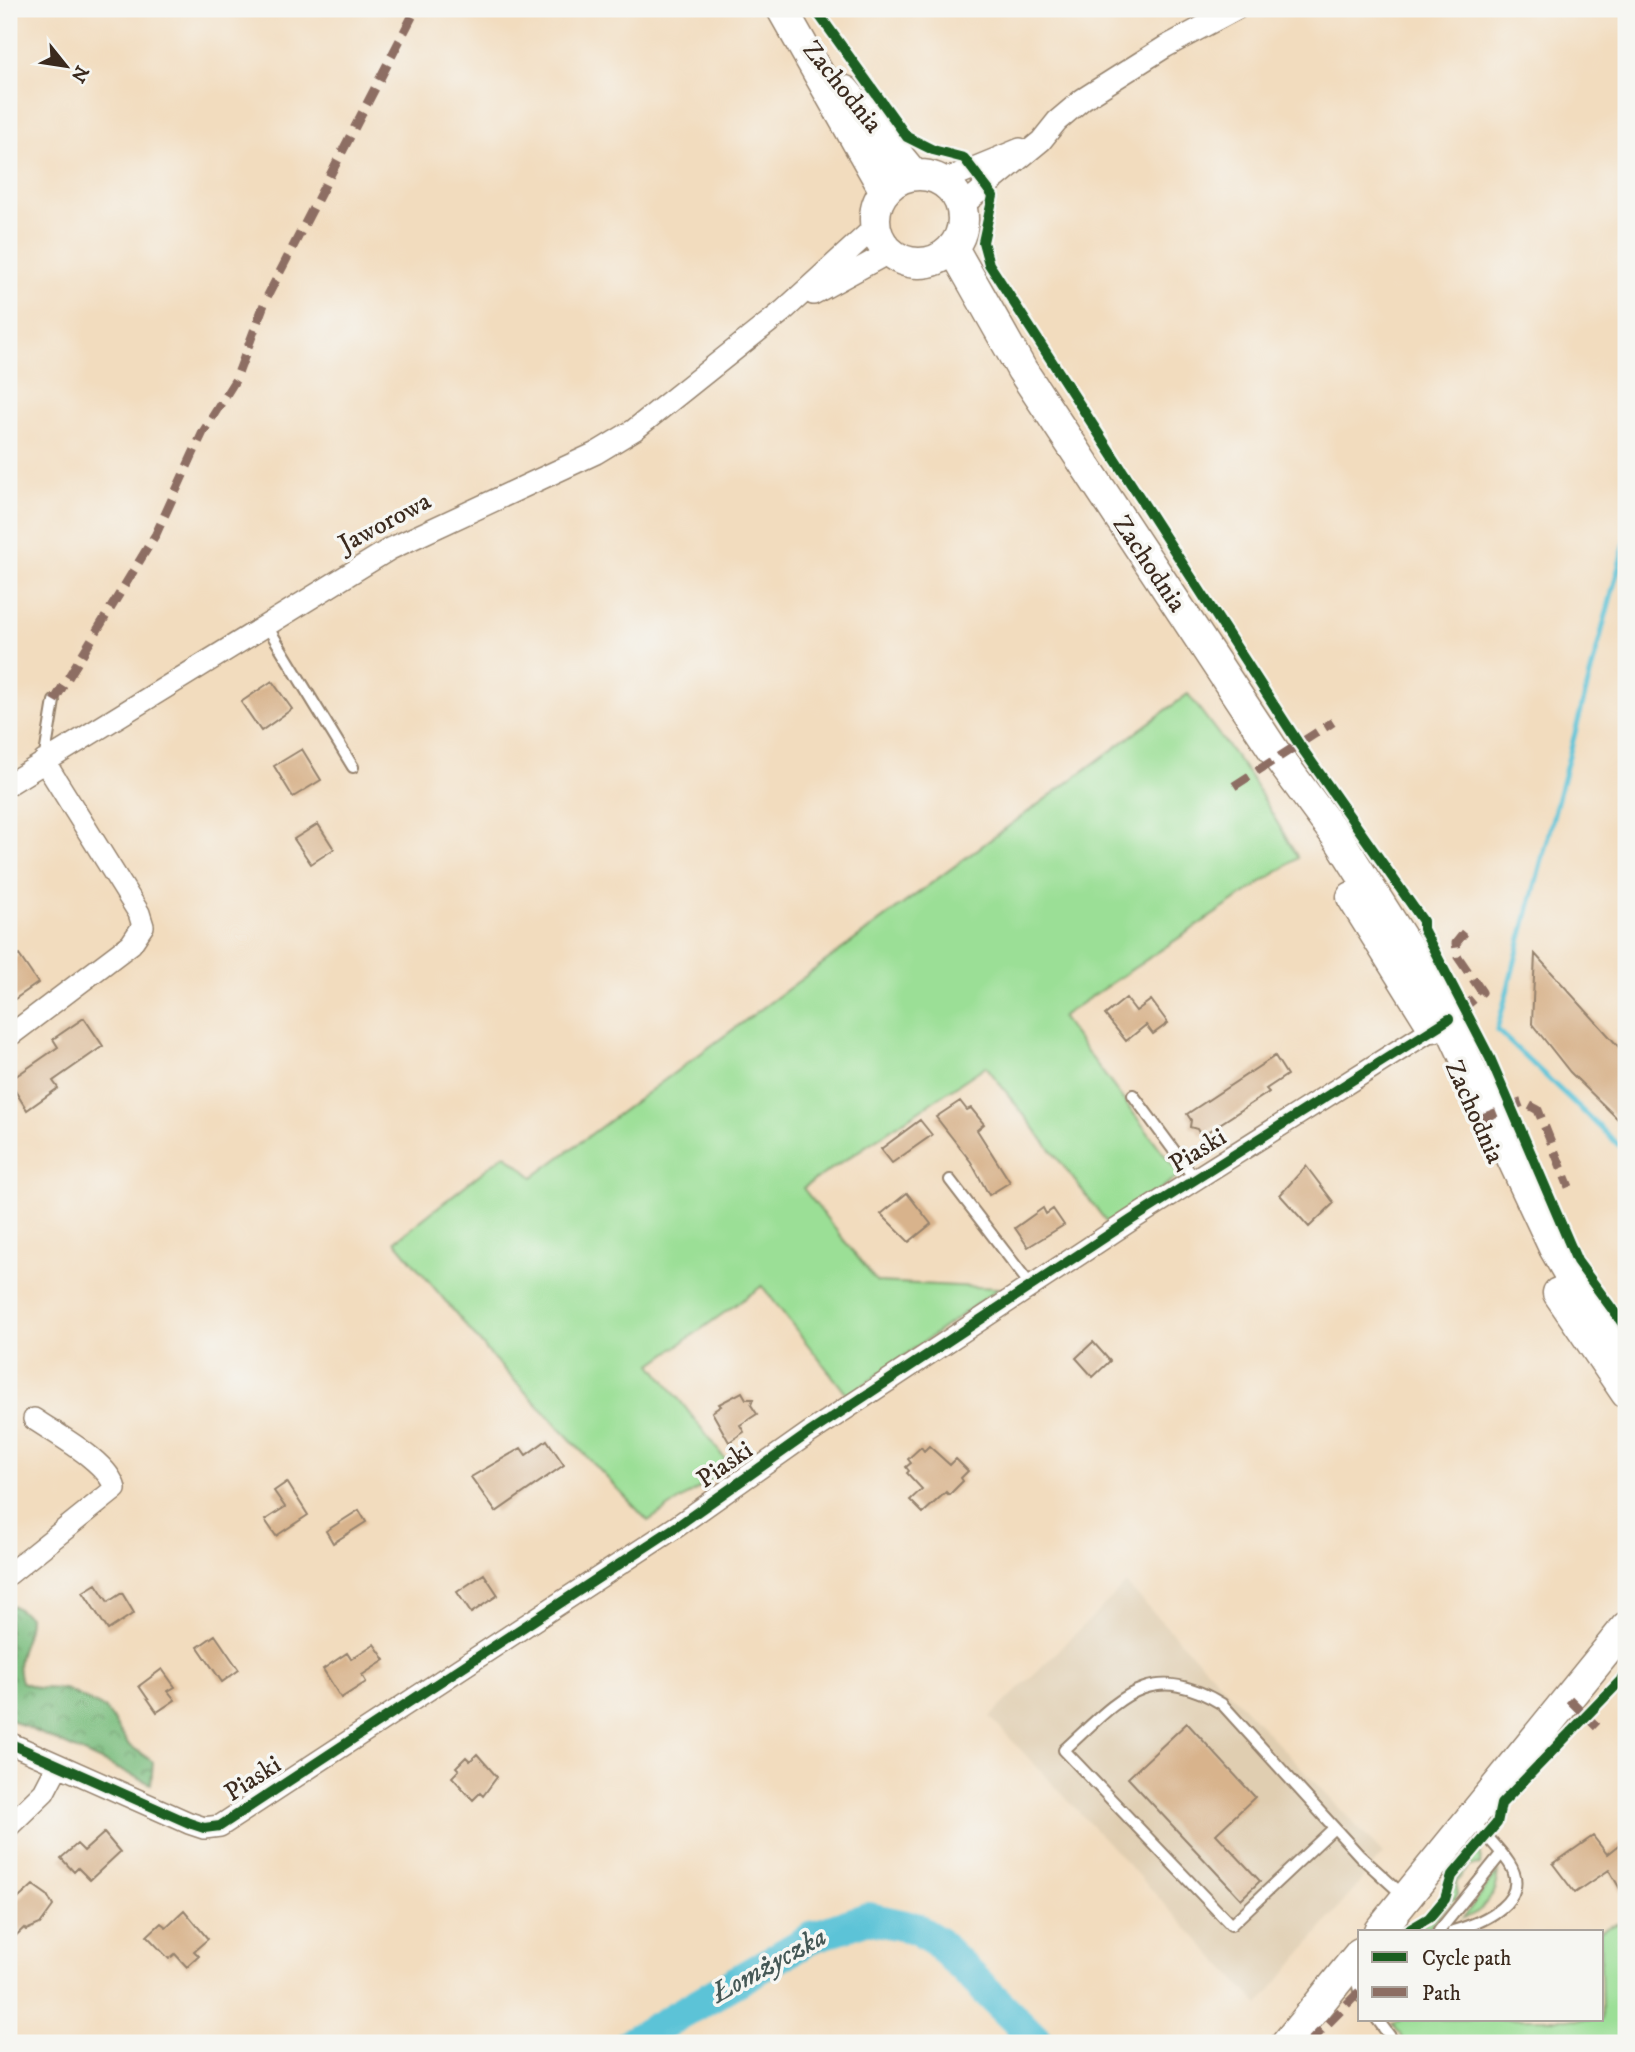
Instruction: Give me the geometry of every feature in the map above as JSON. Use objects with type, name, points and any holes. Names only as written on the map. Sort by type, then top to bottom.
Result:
[{"type":"main road","name":"Zachodnia","points":[[789,20],[928,178]]},
{"type":"main road","name":"Zachodnia","points":[[789,20],[885,191]]},
{"type":"main road","points":[[928,178],[957,195],[964,221],[941,255],[915,263],[890,252],[880,240],[876,226],[879,202],[893,183],[928,178]]},
{"type":"main road","name":"Zachodnia","points":[[941,255],[949,282],[1022,370],[1278,757],[1325,853],[1441,1024],[1554,1248],[1579,1291],[1626,1354]]},
{"type":"main road","name":"Zachodnia","points":[[1441,1024],[1518,1216],[1548,1276],[1626,1393]]},
{"type":"main road","points":[[1380,1930],[1626,1627]]},
{"type":"main road","points":[[1287,2043],[1356,1975]]},
{"type":"street","points":[[962,206],[1041,141],[1057,121],[1083,99],[1165,47],[1236,9]]},
{"type":"street","points":[[928,178],[1041,141]]},
{"type":"street","name":"Jaworowa","points":[[9,784],[390,549],[596,453],[634,430],[783,310],[876,226]]},
{"type":"street","name":"Jaworowa","points":[[783,310],[890,252]]},
{"type":"street","points":[[12,1034],[131,944],[143,926],[139,913],[44,761]]},
{"type":"street","name":"Piaski","points":[[9,1743],[189,1823],[204,1828],[220,1826],[676,1527],[809,1433],[1195,1179],[1441,1024]]},
{"type":"street","points":[[9,1574],[115,1489],[113,1477],[97,1462],[34,1419]]},
{"type":"street","points":[[9,1826],[44,1792],[58,1765]]},
{"type":"lane","points":[[267,626],[353,767]]},
{"type":"lane","points":[[44,761],[47,728],[54,701]]},
{"type":"lane","points":[[1133,1095],[1195,1179]]},
{"type":"lane","points":[[950,1180],[1031,1287]]},
{"type":"lane","points":[[1334,1828],[1231,1925],[1064,1750],[1124,1695],[1164,1684],[1197,1689],[1222,1704],[1334,1828],[1406,1898]]},
{"type":"lane","points":[[1457,1930],[1475,1925],[1504,1908],[1513,1892],[1515,1877],[1501,1854],[1471,1818]]},
{"type":"lane","points":[[1440,1930],[1501,1854]]},
{"type":"lane","points":[[1378,2021],[1395,2043]]},
{"type":"shaded area","points":[[1126,1584],[1383,1854],[1259,2005],[990,1717]]},
{"type":"green space","points":[[1188,694],[1250,776],[1298,858],[1061,1017],[1180,1175],[1109,1225],[986,1066],[803,1188],[877,1282],[999,1288],[848,1396],[762,1286],[652,1364],[731,1467],[648,1521],[494,1359],[395,1241],[505,1154],[533,1177]]},
{"type":"green space","points":[[14,1606],[29,1617],[18,1663],[21,1682],[38,1688],[65,1689],[106,1709],[128,1744],[153,1762],[151,1784],[9,1719],[9,1607]]},
{"type":"green space","points":[[1481,1847],[1480,1865],[1469,1866],[1456,1883],[1458,1894],[1427,1930],[1414,1930],[1433,1918],[1447,1902],[1456,1878]]},
{"type":"green space","points":[[1498,1871],[1495,1887],[1484,1907],[1463,1918]]},
{"type":"green space","points":[[1625,1920],[1626,2043],[1406,2043],[1393,2024],[1401,2021],[1604,2021],[1602,1930]]},
{"type":"building","points":[[272,681],[292,709],[261,731],[241,702]]},
{"type":"building","points":[[302,749],[321,780],[293,797],[274,766]]},
{"type":"building","points":[[318,824],[334,849],[311,864],[294,839]]},
{"type":"building","points":[[1535,954],[1626,1055],[1626,1127],[1570,1072],[1532,1024]]},
{"type":"building","points":[[19,955],[38,983],[9,1003],[9,961]]},
{"type":"building","points":[[1126,998],[1136,1011],[1151,1000],[1168,1023],[1153,1034],[1146,1025],[1126,1041],[1105,1015]]},
{"type":"building","points":[[84,1018],[103,1046],[53,1081],[58,1088],[27,1110],[9,1081],[58,1047],[53,1039]]},
{"type":"building","points":[[1275,1056],[1287,1075],[1266,1089],[1269,1092],[1201,1136],[1197,1129],[1190,1127],[1191,1120],[1187,1114]]},
{"type":"building","points":[[960,1101],[967,1110],[971,1108],[984,1124],[977,1130],[1010,1182],[989,1195],[971,1162],[936,1117]]},
{"type":"building","points":[[920,1120],[932,1135],[892,1163],[881,1149]]},
{"type":"building","points":[[1306,1166],[1334,1203],[1309,1227],[1280,1195]]},
{"type":"building","points":[[907,1193],[931,1224],[909,1242],[881,1214]]},
{"type":"building","points":[[1043,1208],[1046,1214],[1053,1209],[1064,1225],[1028,1247],[1015,1228]]},
{"type":"building","points":[[1093,1342],[1110,1361],[1093,1377],[1076,1358]]},
{"type":"building","points":[[742,1392],[746,1399],[753,1399],[751,1405],[757,1414],[740,1425],[744,1432],[729,1442],[712,1412],[721,1406],[719,1404]]},
{"type":"building","points":[[547,1440],[564,1465],[496,1512],[471,1477],[521,1448],[526,1455]]},
{"type":"building","points":[[929,1446],[950,1465],[956,1459],[968,1471],[961,1478],[963,1481],[949,1495],[946,1492],[923,1513],[910,1500],[922,1489],[907,1473],[909,1471],[906,1467],[911,1463],[908,1459],[921,1447],[924,1451]]},
{"type":"building","points":[[287,1482],[308,1515],[276,1536],[265,1520],[285,1507],[274,1491]]},
{"type":"building","points":[[359,1510],[366,1522],[333,1543],[326,1531]]},
{"type":"building","points":[[484,1574],[498,1595],[471,1613],[457,1592]]},
{"type":"building","points":[[96,1584],[108,1602],[122,1593],[134,1613],[108,1630],[83,1592]]},
{"type":"building","points":[[215,1635],[239,1670],[222,1682],[198,1647]]},
{"type":"building","points":[[374,1644],[385,1660],[362,1675],[366,1682],[341,1698],[323,1669],[347,1653],[351,1659]]},
{"type":"building","points":[[162,1669],[175,1687],[168,1691],[175,1700],[157,1712],[139,1686]]},
{"type":"building","points":[[1187,1723],[1255,1797],[1216,1834],[1260,1881],[1241,1899],[1128,1778]]},
{"type":"building","points":[[477,1754],[497,1777],[483,1796],[480,1793],[473,1800],[452,1777],[459,1770],[456,1767],[466,1757],[470,1761]]},
{"type":"building","points":[[104,1833],[120,1852],[90,1880],[78,1868],[74,1872],[61,1858],[77,1844],[84,1851]]},
{"type":"building","points":[[1593,1836],[1607,1854],[1626,1839],[1626,1899],[1609,1870],[1575,1893],[1553,1864]]},
{"type":"building","points":[[33,1885],[47,1895],[53,1906],[40,1924],[26,1930],[24,1928],[9,1942],[9,1907]]},
{"type":"building","points":[[184,1910],[208,1939],[194,1951],[199,1956],[187,1967],[175,1954],[169,1959],[147,1936],[161,1923],[166,1927]]},
{"type":"waterway","points":[[1626,539],[1497,1030],[1626,1152]]},
{"type":"waterway","name":"Łomżyczka","points":[[630,2043],[815,1936],[868,1918],[915,1928],[936,1941],[1039,2043]]},
{"type":"marked path","points":[[54,701],[156,534],[203,432],[236,379],[266,299],[416,9]]},
{"type":"marked path","points":[[1234,786],[1333,722]]},
{"type":"marked path","points":[[1460,1011],[1482,992],[1458,957],[1456,943],[1465,932]]},
{"type":"marked path","points":[[1480,1119],[1523,1102],[1538,1110],[1569,1187]]},
{"type":"marked path","points":[[1569,1699],[1597,1727]]},
{"type":"marked path","points":[[1309,2043],[1358,1993]]},
{"type":"cycle path","points":[[815,9],[907,137],[933,150],[964,158],[993,196],[983,242],[989,264],[1299,744],[1423,921],[1423,929],[1490,1058],[1577,1261],[1626,1328]]},
{"type":"cycle path","points":[[9,1743],[189,1823],[204,1828],[220,1826],[676,1527],[809,1433],[1131,1220],[1449,1019]]},
{"type":"cycle path","points":[[1409,1930],[1429,1918],[1445,1899],[1452,1876],[1497,1823],[1501,1804],[1626,1675]]}]
